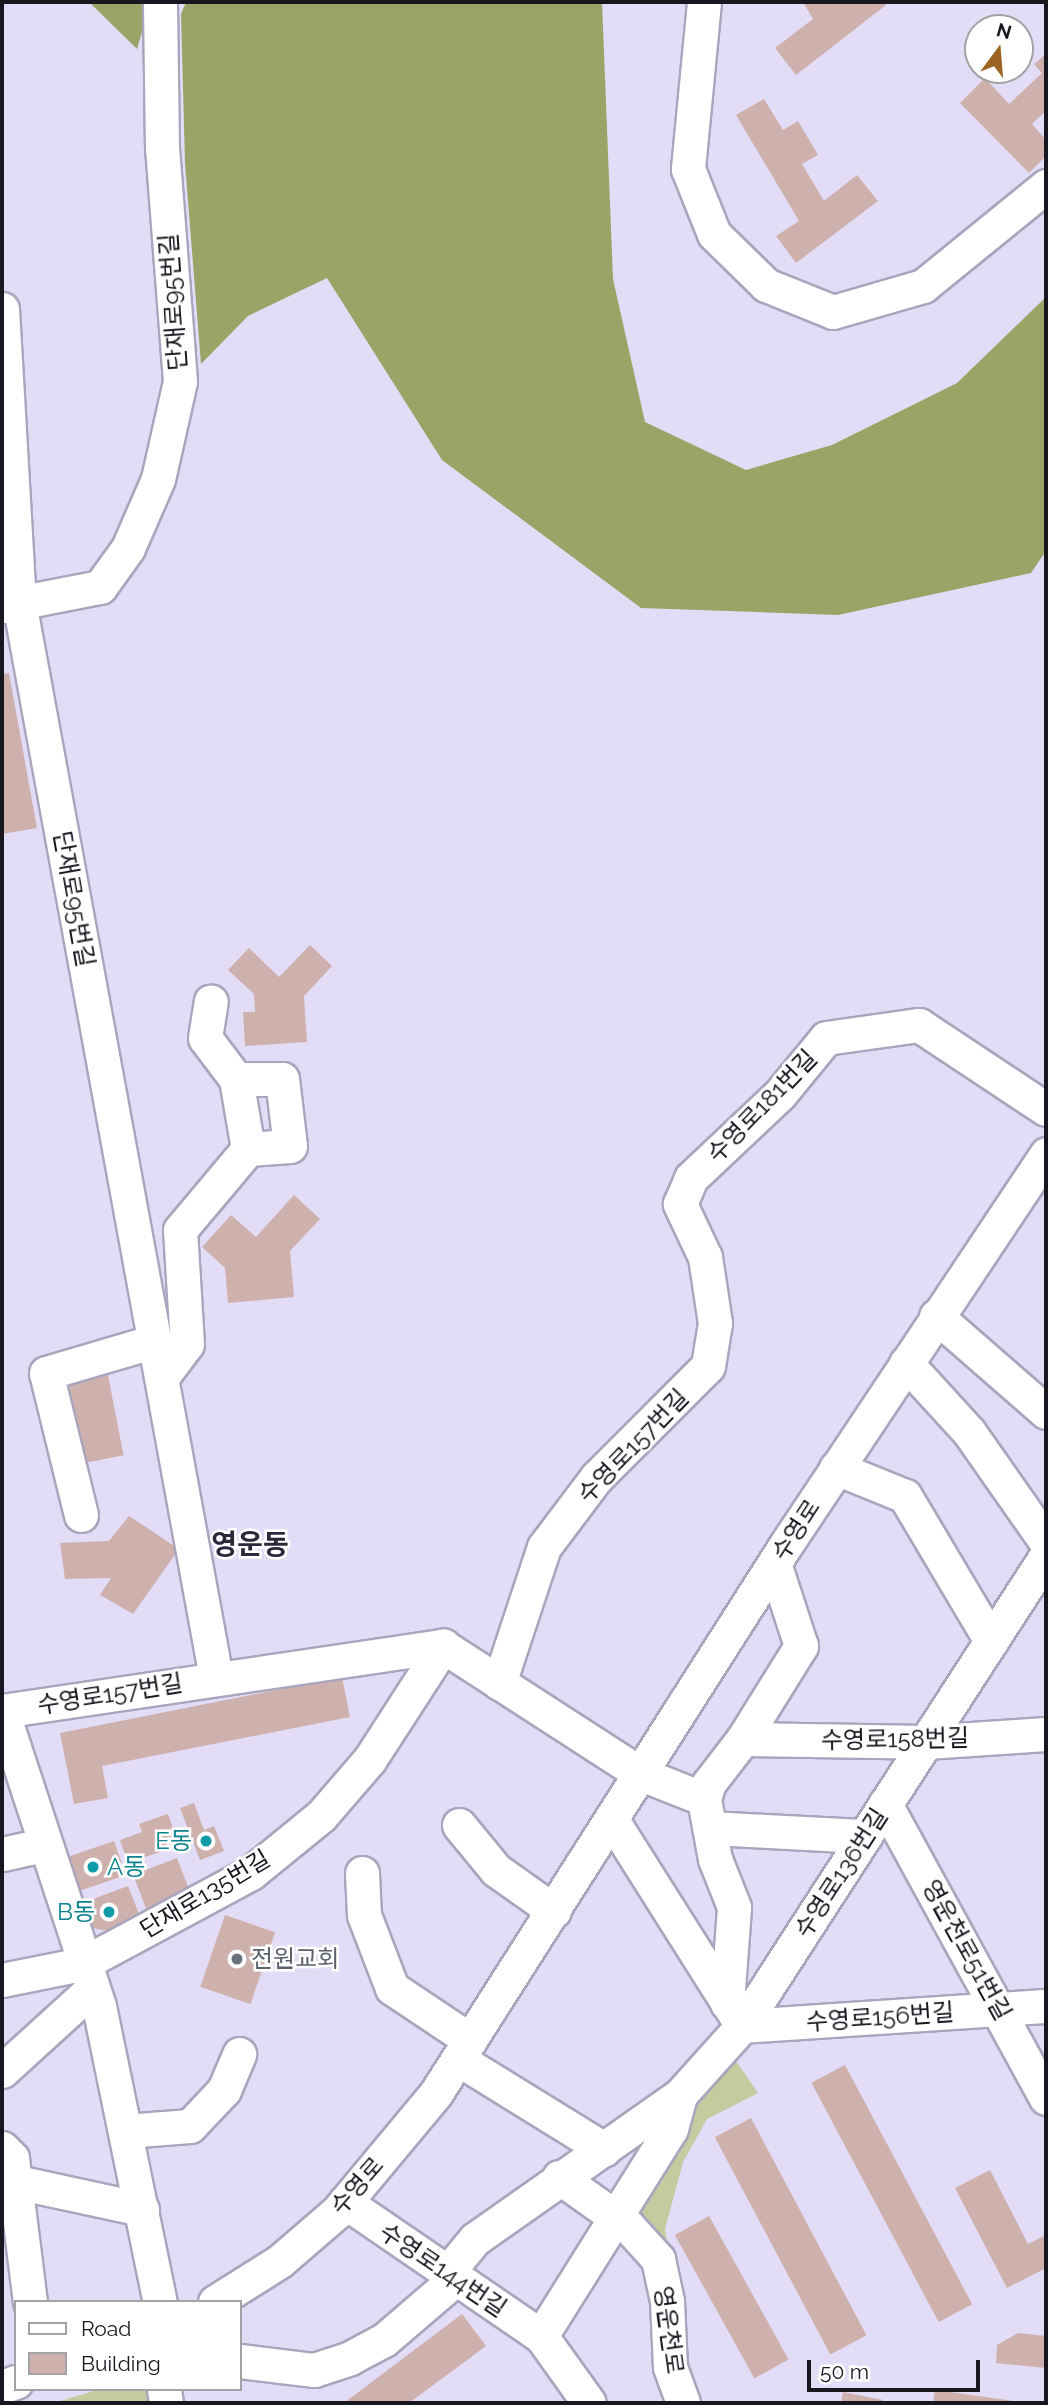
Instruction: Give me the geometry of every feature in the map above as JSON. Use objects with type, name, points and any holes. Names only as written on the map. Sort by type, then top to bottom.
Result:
[{"type":"street","name":"단재로95번길","points":[[160,2],[162,149],[180,382],[158,479],[128,548],[100,587],[10,604],[128,1196],[216,1677]]},
{"type":"street","points":[[704,2],[688,169],[714,233],[766,285],[833,312],[923,286],[1046,186]]},
{"type":"street","points":[[2,309],[10,604]]},
{"type":"street","points":[[211,1001],[205,1038],[236,1079],[248,1149]]},
{"type":"street","name":"수영로181번길","points":[[680,1204],[691,1178],[780,1094],[826,1038],[919,1025],[1046,1109]]},
{"type":"street","points":[[162,1377],[187,1344],[180,1230],[248,1149],[290,1146],[282,1079],[236,1079]]},
{"type":"street","name":"수영로","points":[[218,2300],[280,2261],[345,2202],[464,2050],[774,1563],[1046,1154]]},
{"type":"street","name":"수영로157번길","points":[[499,1683],[544,1546],[596,1478],[708,1366],[715,1323],[705,1257],[680,1204]]},
{"type":"street","points":[[936,1316],[1046,1412]]},
{"type":"street","points":[[80,1515],[46,1373],[155,1341]]},
{"type":"street","points":[[906,1363],[969,1432],[1046,1542]]},
{"type":"street","points":[[836,1468],[905,1496],[983,1628]]},
{"type":"street","name":"수영로136번길","points":[[618,2218],[671,2129],[680,2095],[886,1804],[926,1742],[983,1628],[1046,1557]]},
{"type":"street","points":[[735,2014],[734,1907],[707,1814],[743,1739],[801,1646],[774,1563]]},
{"type":"street","points":[[443,1646],[640,1774],[707,1814],[865,1836]]},
{"type":"street","name":"수영로157번길","points":[[2,1711],[216,1677],[443,1646]]},
{"type":"street","name":"단재로135번길","points":[[2,1980],[87,1976],[251,1873],[321,1816],[370,1759],[443,1646]]},
{"type":"street","points":[[2,1711],[87,1976],[125,2131],[160,2300]]},
{"type":"street","name":"수영로158번길","points":[[743,1739],[926,1742],[1046,1734]]},
{"type":"street","name":"영운천로51번길","points":[[886,1804],[1001,2010],[1046,2098]]},
{"type":"street","points":[[612,1820],[735,2014]]},
{"type":"street","points":[[459,1825],[496,1870],[554,1911]]},
{"type":"street","points":[[2,1854],[44,1845]]},
{"type":"street","points":[[362,1873],[364,1915],[392,1988],[464,2050],[604,2149]]},
{"type":"street","points":[[2,2071],[87,1976]]},
{"type":"street","name":"수영로156번길","points":[[735,2014],[1001,2010],[1046,2006]]},
{"type":"street","points":[[125,2131],[190,2126],[224,2090],[239,2054]]},
{"type":"street","name":"수영로136번길","points":[[242,2361],[314,2370],[350,2358],[384,2340],[450,2277],[475,2239],[559,2177],[680,2095]]},
{"type":"street","points":[[2,2148],[12,2158],[12,2181],[30,2300]]},
{"type":"street","name":"영운천로","points":[[559,2177],[618,2218],[658,2259],[667,2301],[670,2367],[683,2403]]},
{"type":"street","points":[[12,2181],[142,2209]]},
{"type":"street","name":"수영로144번길","points":[[345,2202],[450,2277],[541,2336],[589,2403]]},
{"type":"street","points":[[541,2336],[618,2218]]},
{"type":"green space","points":[[89,2],[151,2],[137,49]]},
{"type":"green space","points":[[186,2],[602,2],[613,279],[645,422],[746,470],[832,445],[957,383],[1046,297],[1046,551],[1031,573],[838,615],[641,608],[442,460],[327,278],[248,316],[201,364],[185,163],[181,14]]},
{"type":"green space","points":[[736,2061],[758,2093],[707,2119],[683,2162],[665,2229],[668,2249],[635,2210],[694,2109]]},
{"type":"green space","points":[[94,2391],[153,2391],[156,2403],[53,2403]]},
{"type":"building","points":[[803,2],[884,2],[886,5],[796,75],[775,48],[813,19]]},
{"type":"building","points":[[1046,54],[1046,111],[1032,124],[1046,140],[1046,156],[1029,173],[960,103],[979,84],[991,84],[1009,104],[1030,84],[1034,84],[1042,73],[1034,64]]},
{"type":"building","points":[[764,99],[783,130],[798,121],[818,155],[802,164],[824,201],[857,175],[878,201],[796,263],[776,236],[799,221],[736,115]]},
{"type":"building","points":[[9,673],[37,828],[2,834],[2,674]]},
{"type":"building","points":[[310,945],[332,966],[304,996],[307,1042],[245,1046],[243,1012],[255,1012],[254,994],[228,970],[249,948],[279,977]]},
{"type":"building","points":[[294,1195],[320,1219],[290,1251],[294,1297],[228,1303],[225,1268],[202,1247],[231,1215],[256,1237]]},
{"type":"building","points":[[106,1365],[124,1455],[84,1463],[67,1373]]},
{"type":"building","points":[[129,1516],[179,1549],[133,1614],[100,1595],[111,1578],[65,1579],[60,1543],[109,1541]]},
{"type":"building","points":[[342,1677],[350,1717],[102,1766],[108,1798],[74,1804],[60,1733]]},
{"type":"building","name":"E동","points":[[194,1803],[204,1830],[214,1826],[224,1851],[200,1860],[180,1808]]},
{"type":"building","points":[[168,1814],[176,1836],[165,1840],[168,1849],[128,1863],[120,1840],[142,1832],[139,1824]]},
{"type":"building","name":"A동","points":[[114,1841],[126,1875],[73,1893],[61,1859]]},
{"type":"building","points":[[177,1858],[191,1895],[147,1912],[133,1875]]},
{"type":"building","name":"B동","points":[[128,1886],[141,1919],[109,1931],[86,1927],[77,1905]]},
{"type":"building","name":"전원교회","points":[[225,1915],[275,1932],[250,2004],[200,1987]]},
{"type":"building","points":[[845,2065],[972,2304],[939,2322],[811,2083]]},
{"type":"building","points":[[751,2118],[866,2335],[830,2354],[715,2137]]},
{"type":"building","points":[[990,2170],[1028,2244],[1046,2235],[1046,2268],[1007,2288],[955,2188]]},
{"type":"building","points":[[709,2216],[789,2359],[754,2378],[675,2235]]},
{"type":"building","points":[[462,2314],[486,2346],[409,2403],[344,2403]]},
{"type":"building","points":[[1018,2333],[1046,2336],[1046,2368],[996,2363],[997,2345]]},
{"type":"building","points":[[935,2390],[1022,2402],[1022,2403],[933,2403]]},
{"type":"building","points":[[843,2392],[883,2400],[883,2403],[841,2403]]},
{"type":"place","name":"E동","points":[[206,1841]]},
{"type":"place","name":"A동","points":[[93,1867]]},
{"type":"place","name":"B동","points":[[109,1912]]},
{"type":"place","name":"전원교회","points":[[237,1959]]},
{"type":"district","name":"영운동","points":[[250,1545]]}]
